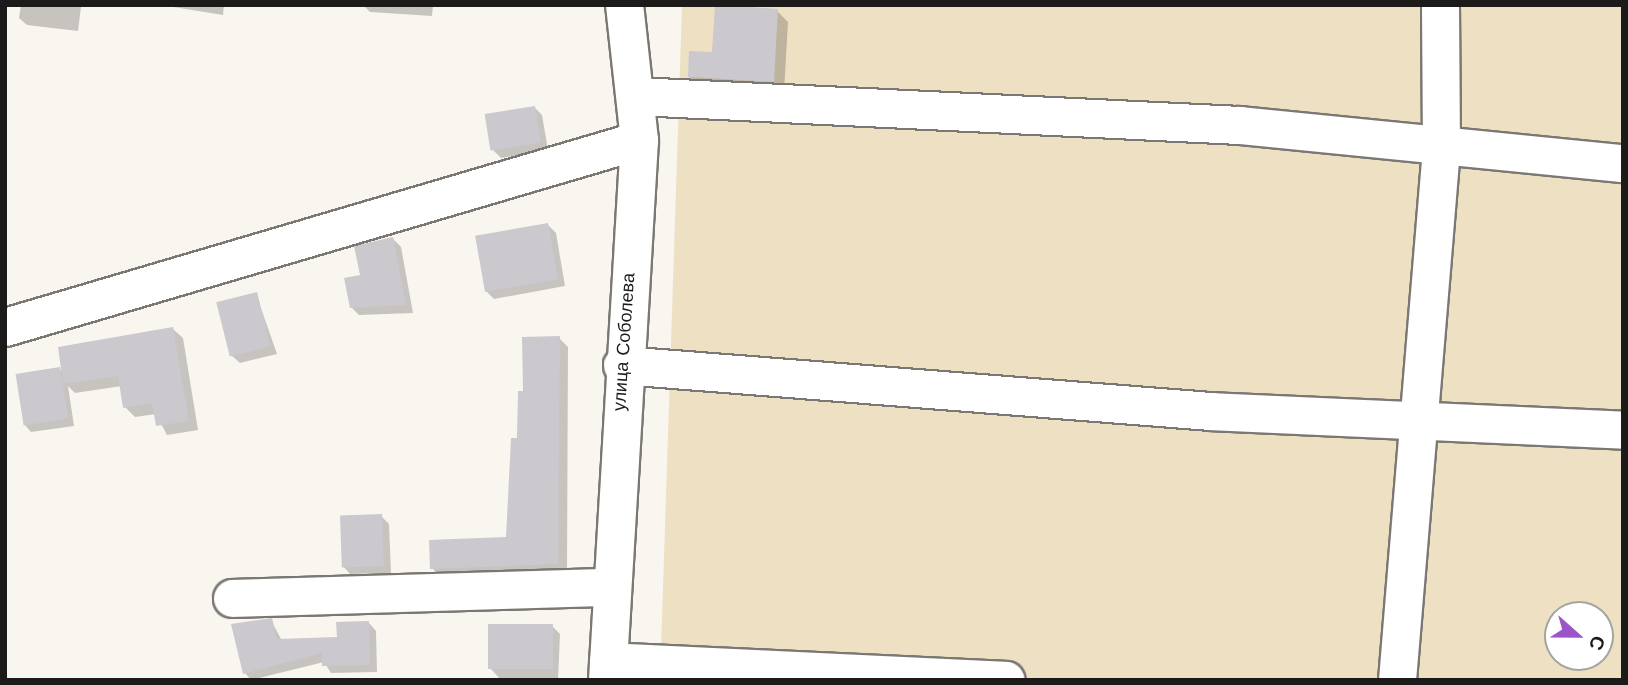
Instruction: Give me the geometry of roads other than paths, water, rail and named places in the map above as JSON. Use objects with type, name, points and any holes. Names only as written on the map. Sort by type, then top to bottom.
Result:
[{"type":"street","name":"улица Соболева","points":[[608,670],[609,587],[639,140],[624,5]]},
{"type":"street","points":[[1397,680],[1414,420],[1441,148],[1440,5]]},
{"type":"street","points":[[636,96],[1239,125],[1441,148],[1623,163]]},
{"type":"street","points":[[5,327],[639,140]]},
{"type":"street","points":[[622,365],[1210,411],[1623,429]]},
{"type":"street","points":[[232,598],[609,587]]},
{"type":"street","points":[[608,670],[1006,680]]}]
